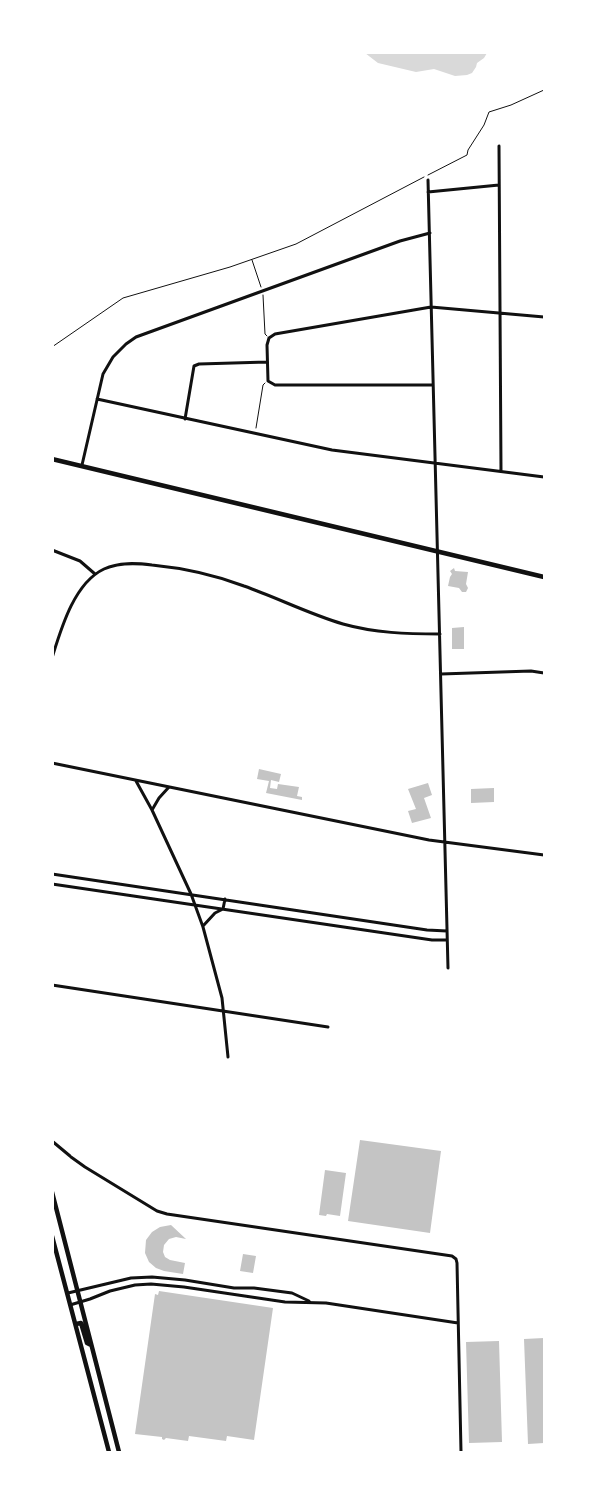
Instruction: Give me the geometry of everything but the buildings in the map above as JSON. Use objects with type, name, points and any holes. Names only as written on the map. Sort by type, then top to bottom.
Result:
[{"type":"main road","points":[[52,459],[544,577]]},
{"type":"main road","points":[[52,1192],[119,1452]]},
{"type":"main road","points":[[52,1236],[109,1452]]},
{"type":"main road","points":[[76,1324],[81,1323],[87,1342],[92,1346]]},
{"type":"street","points":[[498,146],[501,471]]},
{"type":"street","points":[[428,180],[448,968]]},
{"type":"street","points":[[428,192],[499,185]]},
{"type":"street","points":[[82,465],[103,374],[112,357],[136,337],[400,241],[430,233]]},
{"type":"street","points":[[434,385],[275,385],[268,381],[267,345],[269,338],[275,334],[431,307],[544,317]]},
{"type":"street","points":[[185,419],[194,366],[199,364],[267,362]]},
{"type":"street","points":[[98,399],[332,450],[544,477]]},
{"type":"street","points":[[52,550],[80,561],[95,574]]},
{"type":"street","points":[[52,658],[77,594],[86,582],[104,569],[126,564],[166,566],[195,572],[244,586],[314,615],[344,624],[401,634],[440,634]]},
{"type":"street","points":[[441,674],[544,673]]},
{"type":"street","points":[[52,764],[428,840],[544,854]]},
{"type":"street","points":[[136,781],[152,810],[191,894],[203,927],[216,972],[224,1011],[228,1057]]},
{"type":"street","points":[[152,810],[159,798],[170,787]]},
{"type":"street","points":[[52,874],[426,930],[447,931]]},
{"type":"street","points":[[52,884],[432,940],[447,940]]},
{"type":"street","points":[[223,909],[225,899]]},
{"type":"street","points":[[203,927],[215,913],[223,909]]},
{"type":"street","points":[[52,985],[328,1027]]},
{"type":"street","points":[[52,1141],[85,1168],[157,1211],[167,1214],[450,1255],[455,1258],[457,1263],[461,1452]]},
{"type":"street","points":[[68,1293],[132,1278],[152,1277],[234,1288],[254,1288],[292,1293],[311,1302]]},
{"type":"street","points":[[70,1304],[134,1285],[151,1284],[285,1302],[311,1302],[458,1323]]},
{"type":"path","points":[[52,347],[123,298],[252,260],[296,244],[467,155],[468,150],[484,126],[488,112],[511,106],[544,90]]},
{"type":"path","points":[[252,260],[262,290],[265,334],[269,338]]},
{"type":"path","points":[[256,431],[263,385],[268,381]]},
{"type":"shaded area","points":[[365,53],[487,53],[477,63],[472,73],[455,76],[434,69],[416,72],[378,63]]}]
